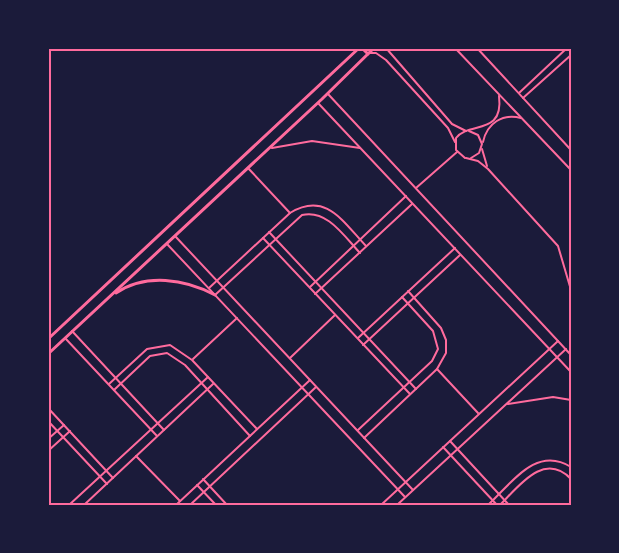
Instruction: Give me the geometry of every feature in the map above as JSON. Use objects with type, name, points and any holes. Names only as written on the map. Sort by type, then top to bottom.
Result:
[{"type":"street","points":[[48,339],[360,48],[368,54],[376,53],[386,60],[448,128],[457,152],[466,158],[478,161],[488,169],[558,246],[571,290]]},
{"type":"street","points":[[48,354],[328,94],[374,48]]},
{"type":"street","points":[[386,48],[452,124],[478,135],[488,169]]},
{"type":"street","points":[[455,48],[571,170]]},
{"type":"street","points":[[478,48],[571,149]]},
{"type":"street","points":[[519,93],[567,48]]},
{"type":"street","points":[[524,98],[571,55]]},
{"type":"street","points":[[455,142],[459,135],[483,128],[493,119],[499,107],[498,93]]},
{"type":"street","points":[[328,94],[571,355]]},
{"type":"street","points":[[318,103],[571,372]]},
{"type":"street","points":[[466,158],[477,155],[487,130],[494,122],[508,117],[522,119]]},
{"type":"street","points":[[566,144],[571,140]]},
{"type":"street","points":[[267,151],[274,146],[312,141],[362,149]]},
{"type":"street","points":[[416,188],[457,152]]},
{"type":"street","points":[[248,168],[290,213]]},
{"type":"street","points":[[309,288],[406,196]]},
{"type":"street","points":[[315,294],[413,203]]},
{"type":"street","points":[[209,288],[290,213],[304,206],[320,206],[335,213],[366,246]]},
{"type":"street","points":[[215,295],[302,215],[317,214],[329,221],[360,253]]},
{"type":"street","points":[[269,232],[416,389]]},
{"type":"street","points":[[175,236],[413,490]]},
{"type":"street","points":[[263,238],[410,394]]},
{"type":"street","points":[[166,244],[405,497]]},
{"type":"street","points":[[358,339],[455,248]]},
{"type":"street","points":[[363,345],[461,254]]},
{"type":"street","points":[[107,299],[129,286],[160,280],[181,282],[215,295]]},
{"type":"street","points":[[364,438],[437,369],[446,353],[444,334],[408,291]]},
{"type":"street","points":[[357,431],[436,355],[438,342],[433,331],[402,297]]},
{"type":"street","points":[[290,358],[335,315]]},
{"type":"street","points":[[192,360],[237,318]]},
{"type":"street","points":[[72,331],[164,430]]},
{"type":"street","points":[[65,338],[157,436]]},
{"type":"street","points":[[381,505],[558,340]]},
{"type":"street","points":[[109,384],[154,345],[177,347],[257,429]]},
{"type":"street","points":[[397,505],[566,349]]},
{"type":"street","points":[[114,390],[150,356],[161,352],[178,358],[250,435]]},
{"type":"street","points":[[437,369],[479,414]]},
{"type":"street","points":[[69,505],[208,377]]},
{"type":"street","points":[[176,505],[310,380]]},
{"type":"street","points":[[86,505],[214,383]]},
{"type":"street","points":[[190,505],[316,387]]},
{"type":"street","points":[[505,404],[539,398],[571,400]]},
{"type":"street","points":[[48,408],[113,478]]},
{"type":"street","points":[[48,421],[107,484]]},
{"type":"street","points":[[48,440],[64,425]]},
{"type":"street","points":[[48,451],[70,431]]},
{"type":"street","points":[[450,441],[509,505]]},
{"type":"street","points":[[444,447],[498,505],[530,475],[542,469],[555,468],[571,479]]},
{"type":"street","points":[[136,456],[180,501]]},
{"type":"street","points":[[488,505],[537,462],[558,460],[571,467]]},
{"type":"street","points":[[203,479],[227,505]]},
{"type":"street","points":[[197,485],[216,505]]}]
